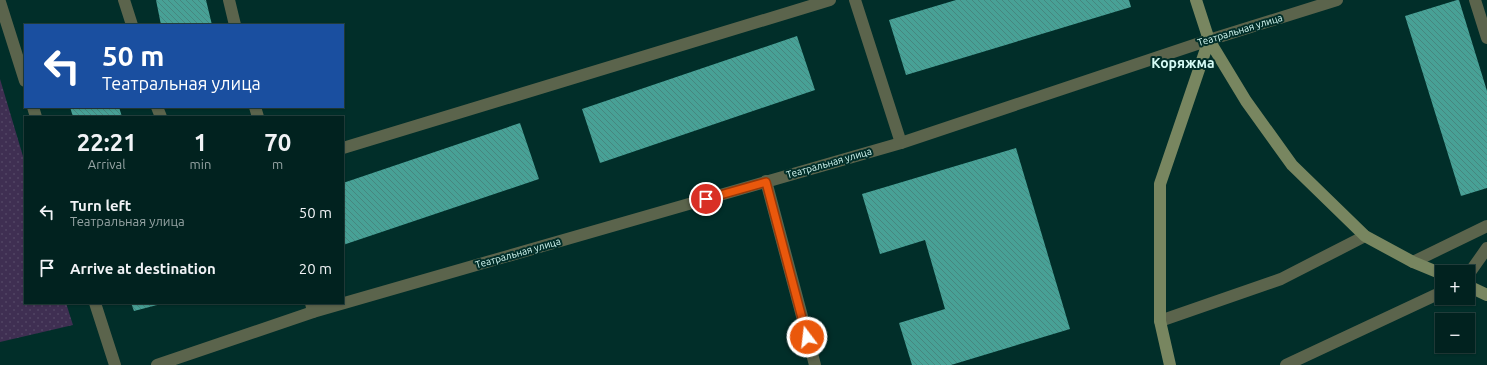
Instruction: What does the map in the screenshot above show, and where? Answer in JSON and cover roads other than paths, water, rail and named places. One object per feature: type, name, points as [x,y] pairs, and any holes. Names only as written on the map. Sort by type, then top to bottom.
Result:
[{"type":"street","points":[[124,0],[132,24]]},
{"type":"street","points":[[229,0],[235,24]]},
{"type":"street","points":[[344,148],[830,0]]},
{"type":"street","points":[[855,0],[900,143]]},
{"type":"street","points":[[1196,0],[1209,40],[1246,101],[1292,165],[1365,236],[1413,262],[1435,271]]},
{"type":"street","name":"Театральная улица","points":[[344,298],[766,182],[900,143],[1209,40],[1337,0]]},
{"type":"street","points":[[1475,0],[1487,38]]},
{"type":"street","points":[[0,2],[24,78]]},
{"type":"street","points":[[1170,365],[1160,321],[1160,184],[1209,40]]},
{"type":"street","points":[[766,182],[815,365]]},
{"type":"street","points":[[1413,262],[1487,226]]},
{"type":"street","points":[[1160,321],[1281,280],[1365,236]]},
{"type":"street","points":[[1475,265],[1487,248]]},
{"type":"street","points":[[1475,289],[1487,295]]},
{"type":"street","points":[[1286,365],[1435,295]]},
{"type":"street","points":[[96,304],[115,365]]},
{"type":"street","name":"Театральная улица","points":[[157,365],[323,304]]},
{"type":"district","name":"Коряжма","points":[[1183,63]]}]
